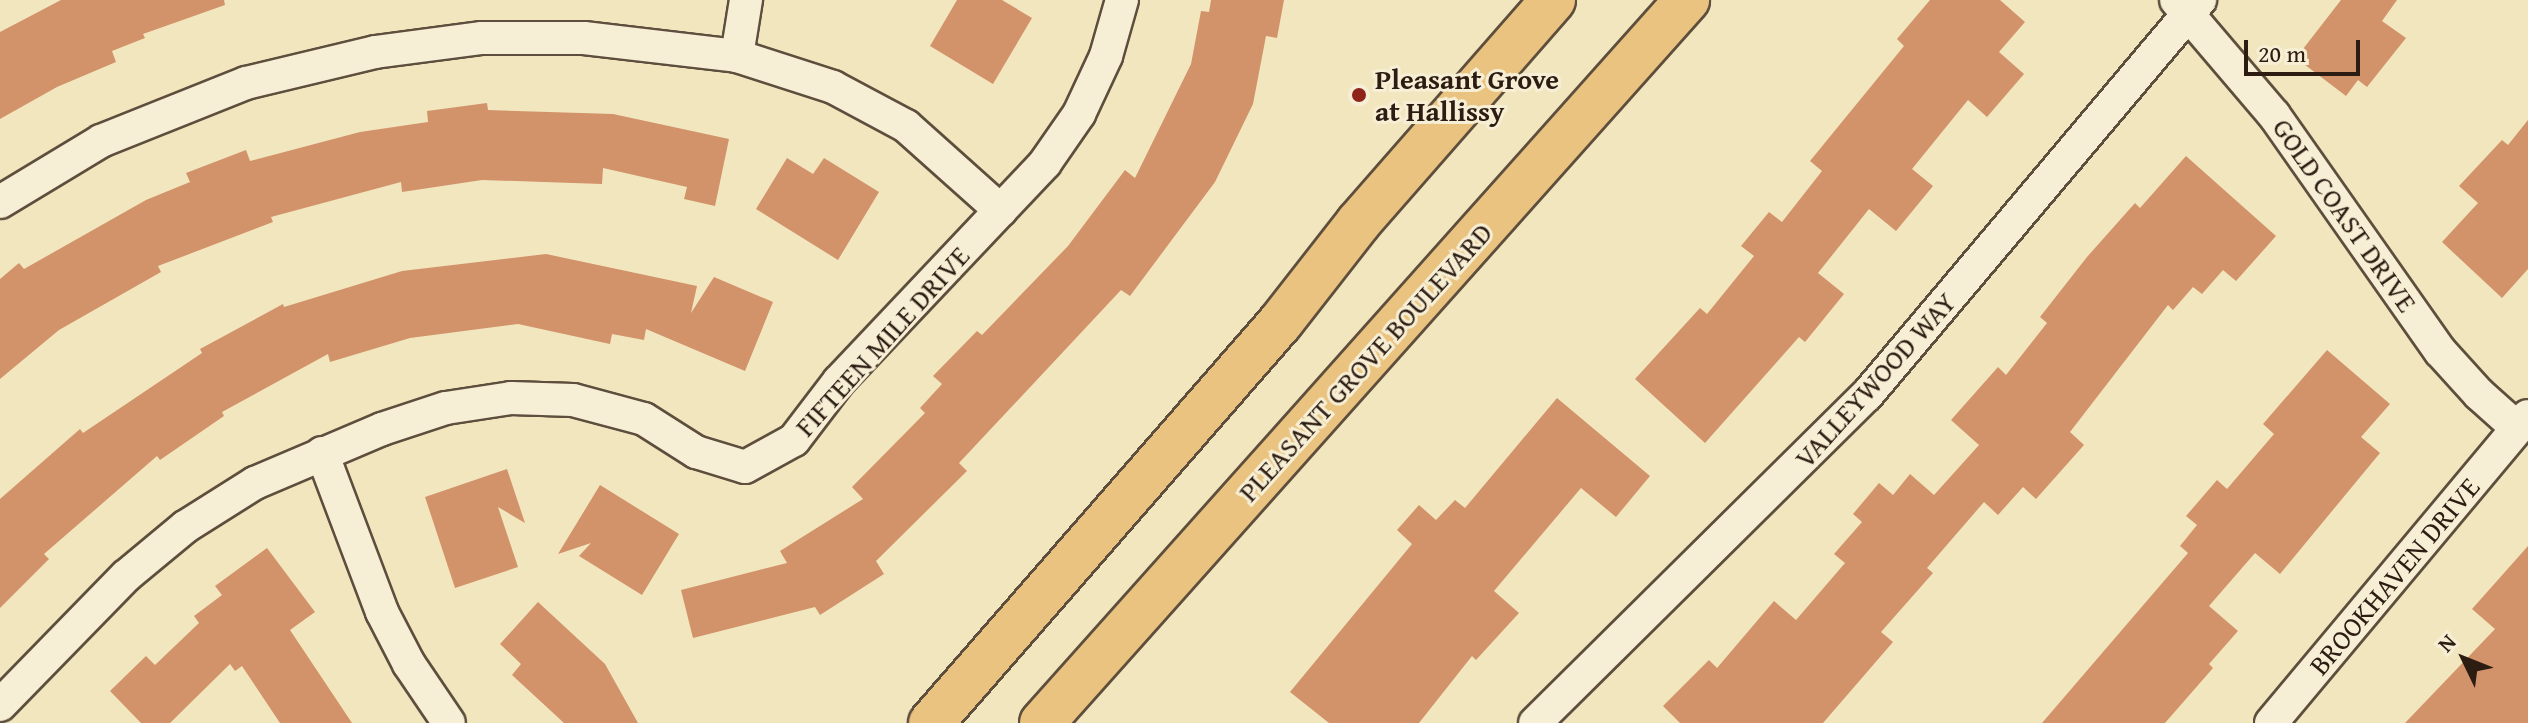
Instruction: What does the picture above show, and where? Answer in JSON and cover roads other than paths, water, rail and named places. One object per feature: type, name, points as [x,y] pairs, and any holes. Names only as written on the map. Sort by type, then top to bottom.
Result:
[{"type":"main road","points":[[931,723],[1280,323],[1358,223],[1553,0]]},
{"type":"main road","name":"PLEASANT GROVE BOULEVARD","points":[[1042,723],[1349,376],[1500,215],[1687,0]]},
{"type":"street","points":[[737,56],[746,0]]},
{"type":"street","name":"FIFTEEN MILE DRIVE","points":[[0,705],[126,576],[185,527],[255,483],[322,453],[446,408],[526,398],[573,400],[644,419],[696,452],[745,467],[794,440],[839,381],[1045,163],[1079,114],[1106,56],[1122,0]]},
{"type":"street","name":"GOLD COAST DRIVE","points":[[2188,4],[2274,115],[2440,351],[2479,394],[2523,422]]},
{"type":"street","name":"VALLEYWOOD WAY","points":[[1535,723],[1867,395],[2188,4]]},
{"type":"street","points":[[0,202],[101,141],[246,83],[375,52],[482,38],[570,38],[737,56],[833,87],[868,104],[938,152],[1001,211]]},
{"type":"street","name":"BROOKHAVEN DRIVE","points":[[2271,723],[2523,422]]},
{"type":"street","points":[[322,453],[382,612],[409,664],[449,723]]},
{"type":"place","name":"Pleasant Grove at Hallissy","points":[[1359,95]]}]
